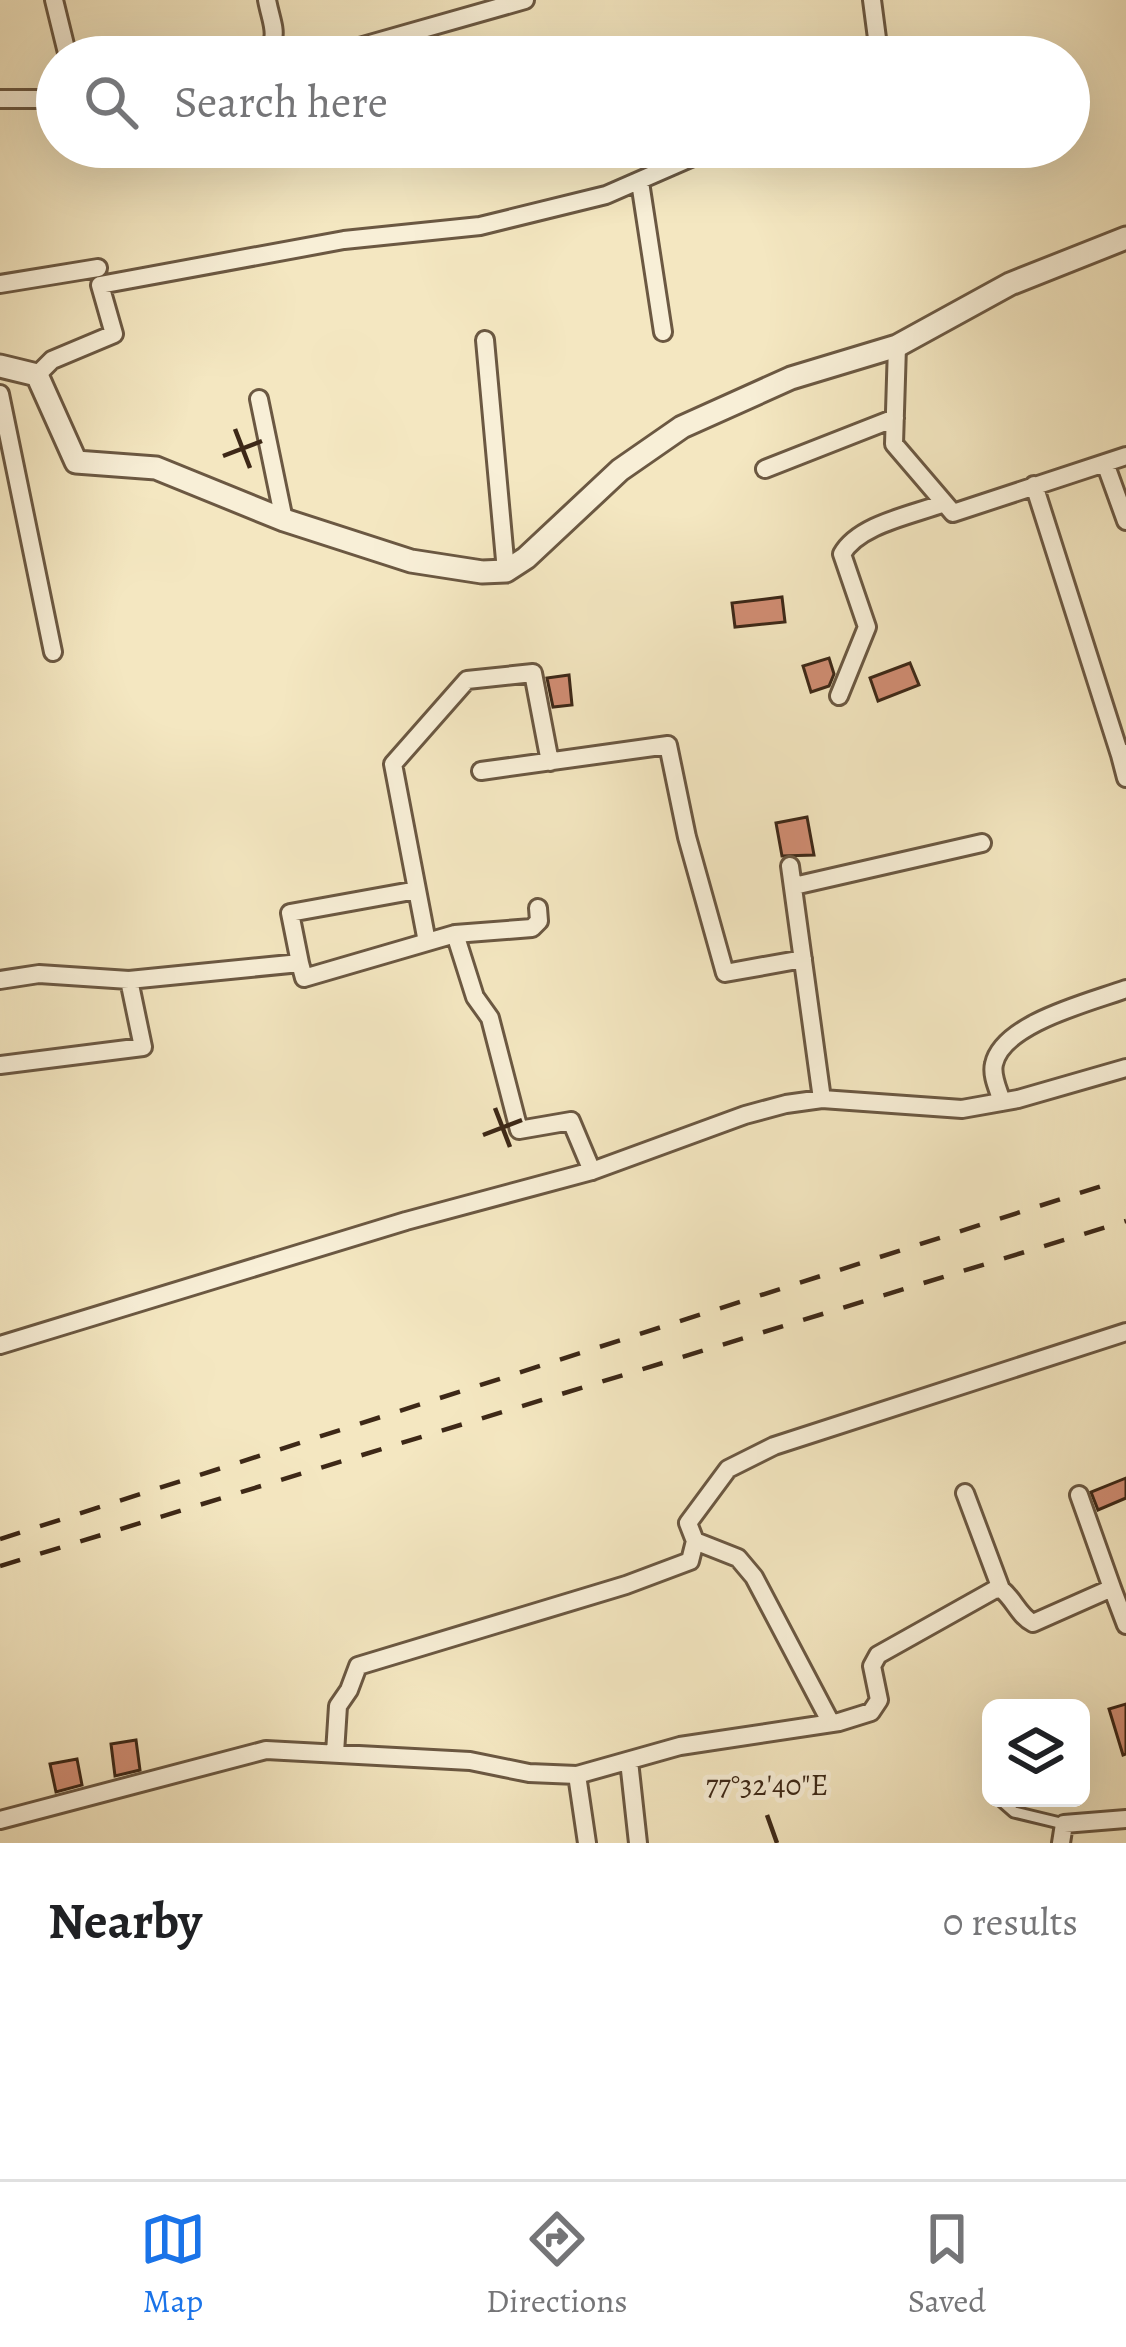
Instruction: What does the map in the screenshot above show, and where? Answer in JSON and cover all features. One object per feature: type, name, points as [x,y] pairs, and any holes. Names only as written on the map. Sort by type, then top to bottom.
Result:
[{"type":"street","points":[[54,0],[63,36]]},
{"type":"street","points":[[268,0],[274,36]]},
{"type":"street","points":[[398,36],[526,0]]},
{"type":"street","points":[[872,0],[877,36]]},
{"type":"street","points":[[0,99],[36,99]]},
{"type":"street","points":[[37,375],[52,360],[114,334],[100,285],[344,240],[480,226],[606,195],[670,168]]},
{"type":"street","points":[[640,182],[664,332]]},
{"type":"street","points":[[37,375],[76,462],[156,468],[284,520],[411,561],[506,571],[620,470],[682,427],[791,378],[897,346],[1010,284],[1126,238]]},
{"type":"street","points":[[0,284],[98,268]]},
{"type":"street","points":[[485,340],[506,571]]},
{"type":"street","points":[[897,346],[894,444],[953,513],[1126,456]]},
{"type":"street","points":[[0,366],[37,375]]},
{"type":"street","points":[[0,394],[53,652]]},
{"type":"street","points":[[259,400],[284,520]]},
{"type":"street","points":[[765,469],[895,418]]},
{"type":"street","points":[[1105,463],[1126,521]]},
{"type":"street","points":[[1034,485],[1123,754],[1126,778]]},
{"type":"street","points":[[839,696],[867,627],[842,554],[862,534],[944,503]]},
{"type":"street","points":[[427,942],[393,764],[467,680],[533,673],[550,762]]},
{"type":"street","points":[[482,772],[668,745],[687,837],[725,973],[803,959]]},
{"type":"street","points":[[794,886],[982,843]]},
{"type":"street","points":[[790,866],[822,1099]]},
{"type":"street","points":[[417,890],[290,914],[304,978],[455,934],[532,928],[538,926],[538,908]]},
{"type":"street","points":[[455,934],[475,997],[490,1018],[519,1130],[571,1121],[592,1171]]},
{"type":"street","points":[[0,980],[39,974],[129,980],[300,963]]},
{"type":"street","points":[[0,1065],[143,1047],[129,980]]},
{"type":"street","points":[[1002,1102],[994,1075],[1001,1049],[1043,1018],[1126,989]]},
{"type":"street","points":[[0,1345],[406,1221],[592,1171],[745,1115],[822,1099],[962,1109],[1126,1068]]},
{"type":"street","points":[[335,1753],[338,1706],[358,1666],[690,1562],[695,1541],[688,1522],[728,1468],[774,1446],[1126,1332]]},
{"type":"street","points":[[965,1493],[1001,1589],[1025,1619],[1033,1623],[1112,1588]]},
{"type":"street","points":[[1079,1495],[1126,1625]]},
{"type":"street","points":[[695,1541],[738,1558],[754,1577],[831,1723]]},
{"type":"street","points":[[0,1820],[266,1750],[470,1761],[530,1773],[577,1775],[680,1746],[831,1723],[871,1712],[879,1700],[872,1666],[890,1646],[1001,1589]]},
{"type":"street","points":[[629,1761],[638,1843]]},
{"type":"street","points":[[577,1775],[587,1843]]},
{"type":"street","points":[[1061,1843],[1064,1824],[1126,1819]]},
{"type":"lane","points":[[1008,1807],[1064,1824]]},
{"type":"building","points":[[782,597],[785,622],[735,627],[732,603]]},
{"type":"building","points":[[829,658],[834,674],[829,686],[811,692],[803,666]]},
{"type":"building","points":[[910,663],[919,685],[878,701],[870,678]]},
{"type":"building","points":[[569,675],[572,705],[553,707],[547,678]]},
{"type":"building","points":[[807,817],[814,855],[782,856],[776,823]]},
{"type":"building","points":[[1126,1478],[1126,1498],[1098,1510],[1091,1492]]},
{"type":"building","points":[[1126,1704],[1126,1754],[1123,1755],[1109,1709]]},
{"type":"building","points":[[136,1740],[140,1770],[115,1776],[111,1744]]},
{"type":"building","points":[[77,1759],[82,1785],[56,1792],[50,1764]]},
{"type":"railway","points":[[0,1539],[1114,1182]]},
{"type":"railway","points":[[0,1566],[1126,1221]]}]
